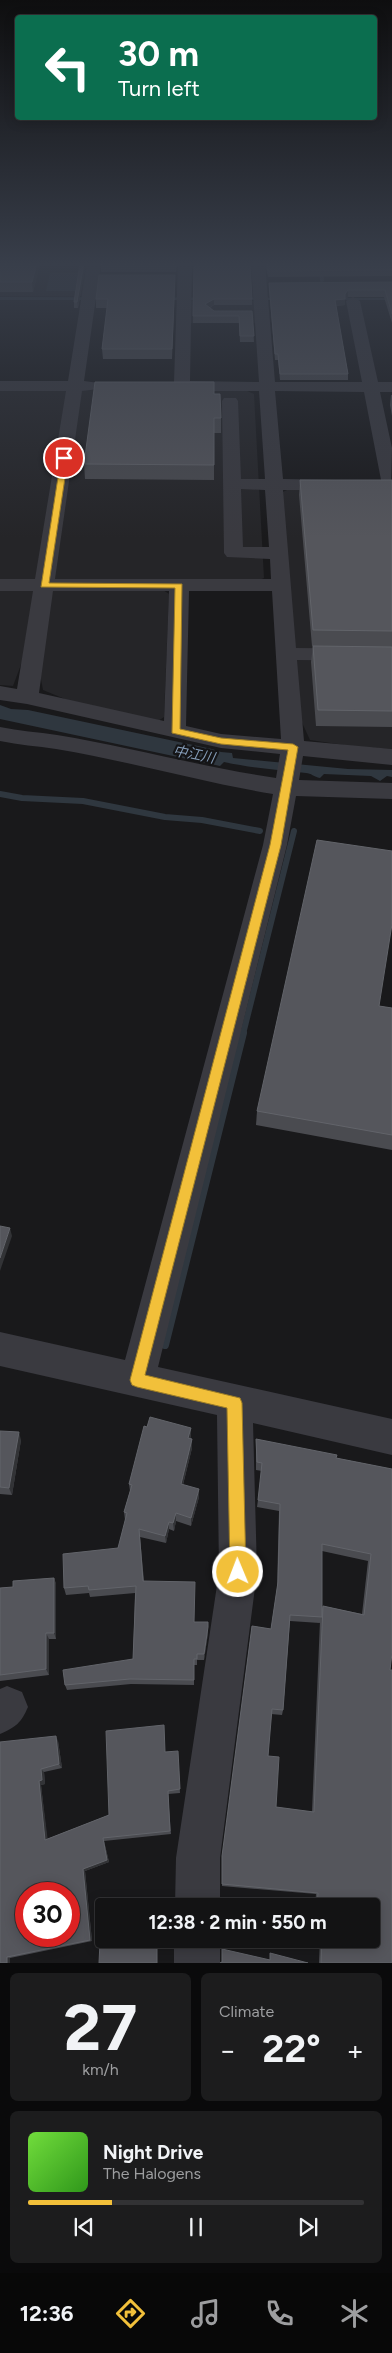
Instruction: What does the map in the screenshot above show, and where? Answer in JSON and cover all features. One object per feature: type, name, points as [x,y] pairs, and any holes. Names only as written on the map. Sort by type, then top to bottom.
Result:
[{"type":"street","points":[[27,698],[80,355]]},
{"type":"street","points":[[182,386],[183,355]]},
{"type":"street","points":[[137,1380],[275,845],[293,748],[264,355]]},
{"type":"street","points":[[364,355],[391,485],[371,485]]},
{"type":"street","points":[[0,386],[113,386]]},
{"type":"street","points":[[156,386],[392,387]]},
{"type":"street","points":[[230,401],[234,553],[279,553]]},
{"type":"street","points":[[232,484],[352,485]]},
{"type":"street","points":[[0,585],[281,585]]},
{"type":"street","points":[[175,731],[179,585]]},
{"type":"street","points":[[287,654],[392,654]]},
{"type":"street","points":[[0,693],[221,741],[392,757]]},
{"type":"street","points":[[0,734],[56,742],[224,778],[286,785],[392,791]]},
{"type":"street","points":[[0,1349],[392,1437]]},
{"type":"street","points":[[198,1898],[198,1858],[238,1572],[235,1403]]},
{"type":"street","points":[[197,1963],[198,1948]]},
{"type":"shaded area","points":[[63,389],[67,391],[22,662],[13,686],[0,685],[0,390]]},
{"type":"shaded area","points":[[79,391],[247,391],[254,394],[264,578],[255,582],[57,581],[50,577]]},
{"type":"shaded area","points":[[287,490],[392,490],[392,749],[310,740],[299,716],[281,493]]},
{"type":"shaded area","points":[[53,590],[163,590],[169,594],[164,717],[158,721],[77,704],[43,690],[37,658]]},
{"type":"water","name":"中江川","points":[[0,705],[11,709],[28,710],[232,753],[233,758],[348,769],[392,770],[392,777],[387,776],[380,781],[371,776],[324,774],[320,778],[308,773],[224,762],[220,766],[0,719]]},
{"type":"building","points":[[278,355],[345,355],[348,374],[280,374]]},
{"type":"building","points":[[95,382],[214,382],[214,394],[220,394],[221,418],[214,418],[214,465],[84,464]]},
{"type":"building","points":[[300,480],[392,480],[392,631],[313,630]]},
{"type":"building","points":[[313,646],[392,647],[392,711],[318,710]]},
{"type":"building","points":[[317,840],[392,851],[392,924],[379,1006],[392,1008],[392,1135],[257,1111]]},
{"type":"building","points":[[0,1226],[10,1228],[0,1258]]},
{"type":"building","points":[[150,1417],[191,1428],[188,1438],[192,1439],[181,1484],[199,1489],[191,1518],[176,1513],[173,1523],[169,1522],[165,1536],[139,1529],[143,1581],[195,1582],[194,1622],[208,1622],[204,1654],[197,1654],[197,1659],[194,1659],[194,1680],[130,1679],[65,1685],[63,1670],[133,1659],[136,1586],[89,1590],[88,1586],[64,1588],[63,1554],[118,1548],[127,1513],[124,1512],[132,1485],[129,1484],[144,1426],[147,1427]]},
{"type":"building","points":[[0,1431],[19,1432],[9,1488],[0,1487]]},
{"type":"building","points":[[256,1439],[337,1455],[336,1458],[392,1469],[392,1653],[390,1670],[392,1670],[392,1963],[321,1963],[322,1948],[380,1948],[380,1898],[318,1898],[318,1893],[222,1884],[222,1856],[252,1626],[271,1629],[278,1582],[280,1504],[258,1500],[262,1463],[257,1462]],"holes":[[[322,1544],[371,1554],[364,1615],[323,1606],[314,1812],[276,1807],[279,1757],[268,1756],[272,1709],[283,1710],[290,1615],[322,1617]]]},
{"type":"building","points":[[54,1578],[54,1633],[46,1633],[46,1669],[0,1675],[0,1588],[13,1587],[13,1581]]},
{"type":"building","points":[[164,1725],[165,1752],[178,1751],[180,1789],[168,1791],[170,1831],[103,1838],[107,1860],[83,1869],[90,1940],[80,1942],[80,1882],[15,1882],[15,1947],[56,1947],[7,1957],[7,1963],[0,1963],[0,1742],[56,1736],[59,1764],[41,1769],[42,1780],[39,1781],[45,1840],[109,1815],[106,1731]]},
{"type":"building","points":[[100,1948],[157,1948],[157,1963],[99,1963]]},
{"type":"building","points":[[222,1949],[270,1960],[270,1953],[308,1963],[220,1963],[222,1962]]},
{"type":"waterway","points":[[0,794],[22,798],[83,801],[165,817],[202,820],[260,831]]},
{"type":"waterway","points":[[243,1034],[294,831]]},
{"type":"waterway","points":[[165,1345],[243,1033]]},
{"type":"route","points":[[64,458],[44,585],[179,585],[175,731],[221,741],[293,747],[275,845],[137,1380],[235,1403],[238,1572]]}]
